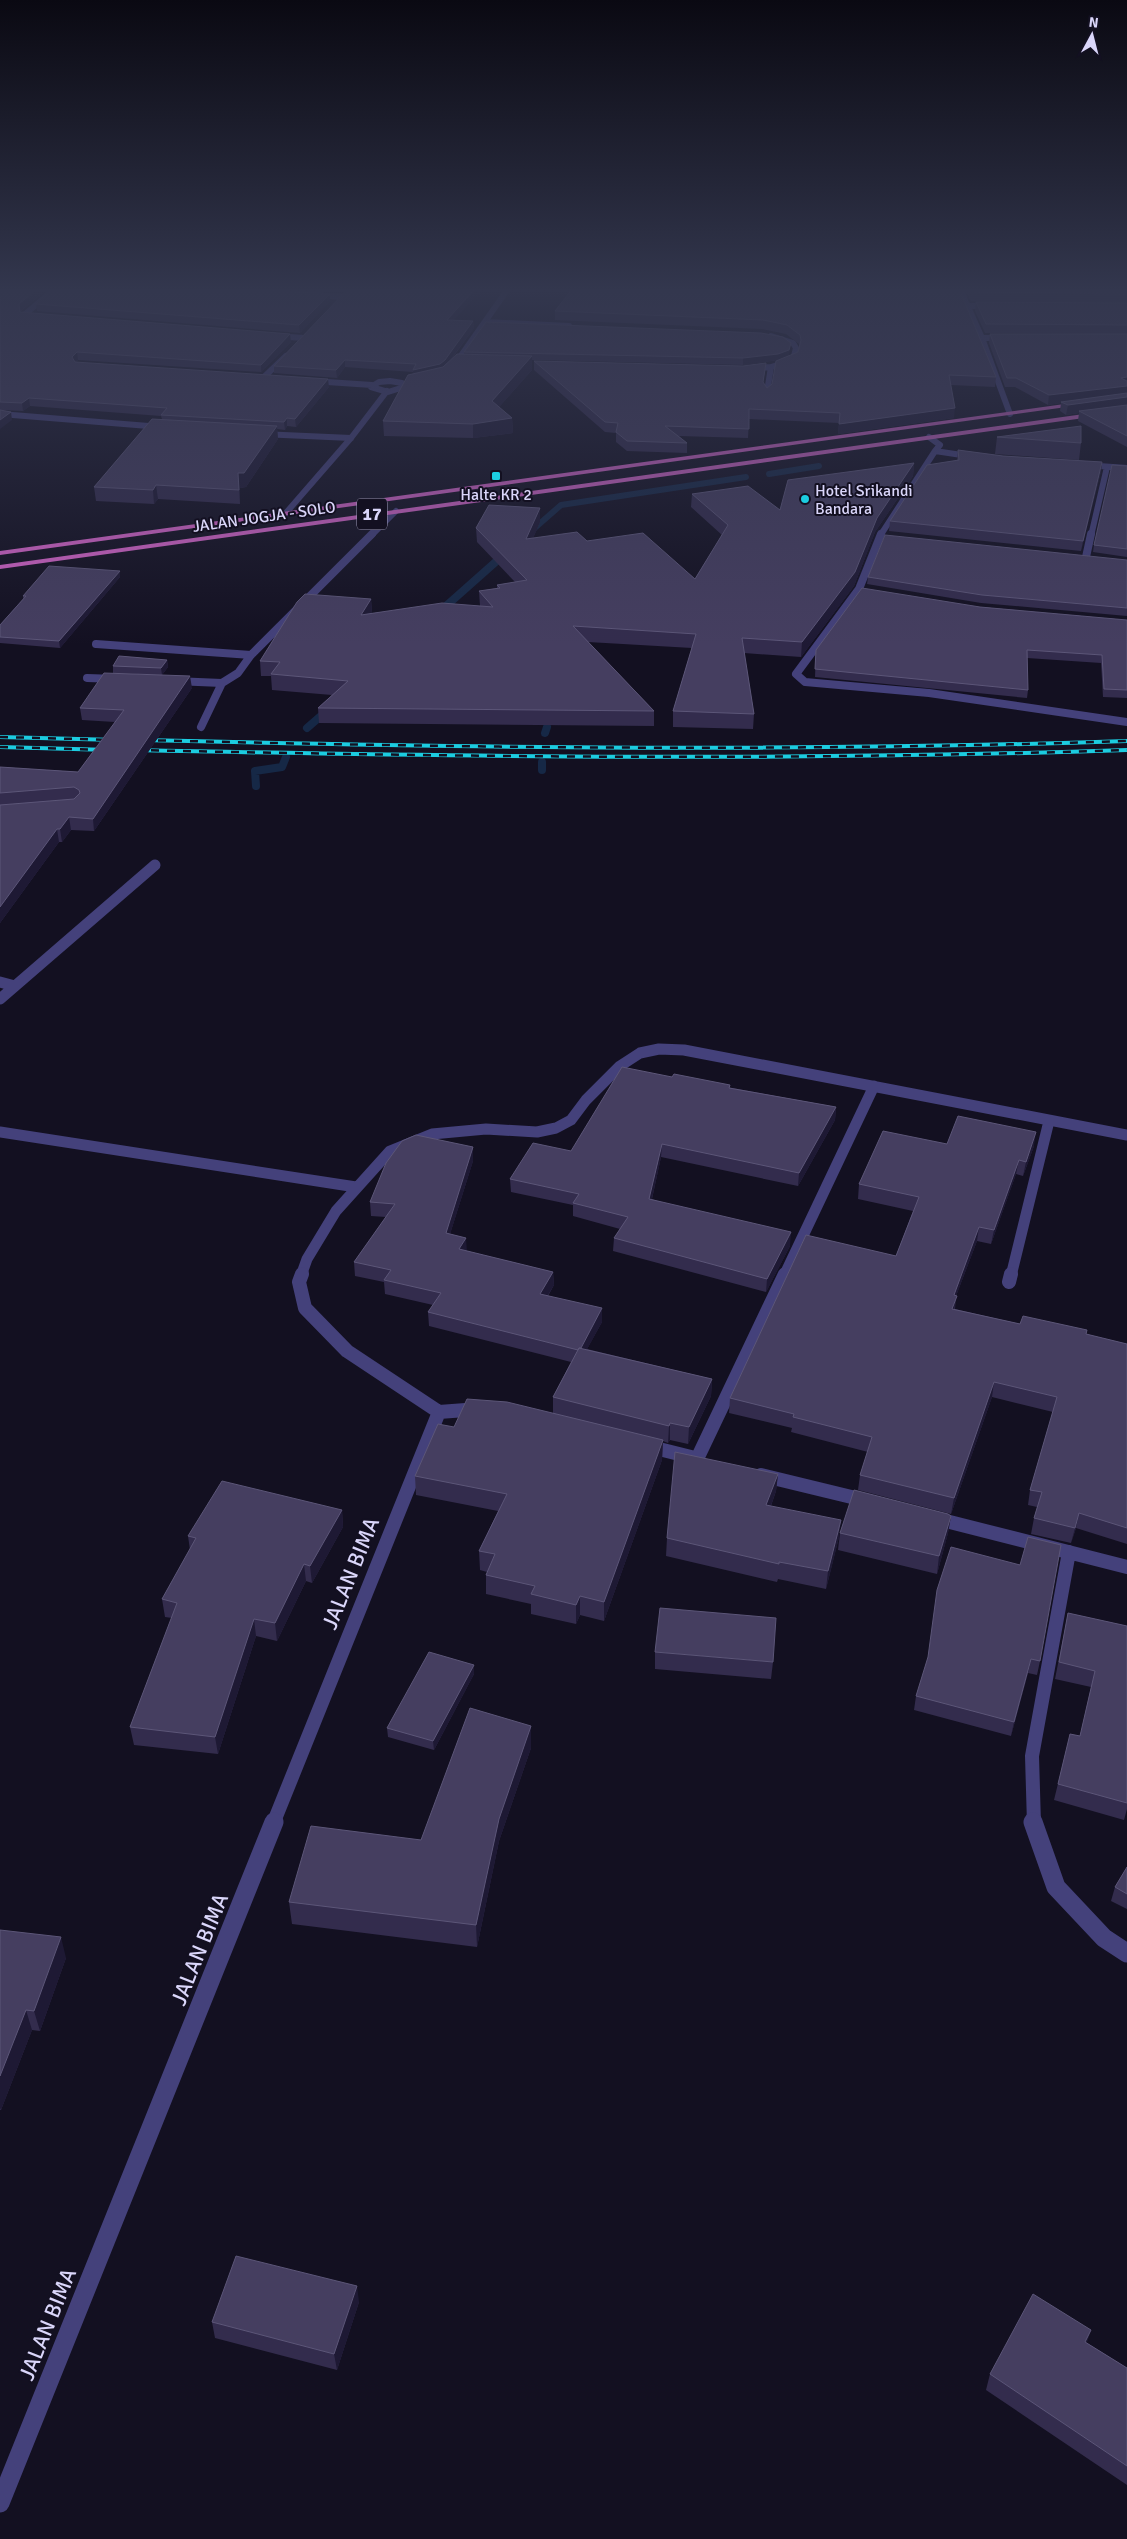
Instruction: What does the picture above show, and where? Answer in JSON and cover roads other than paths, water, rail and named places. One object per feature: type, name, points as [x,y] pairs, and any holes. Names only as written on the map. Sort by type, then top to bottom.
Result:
[{"type":"highway","name":"JALAN JOGJA - SOLO","points":[[0,553],[1056,407]]},
{"type":"highway","name":"JALAN JOGJA - SOLO","points":[[0,566],[1127,410]]},
{"type":"highway","points":[[730,453],[744,463]]},
{"type":"street","points":[[285,514],[351,438],[374,407]]},
{"type":"street","points":[[1008,407],[1010,414]]},
{"type":"street","points":[[0,414],[167,428]]},
{"type":"street","points":[[254,433],[351,438]]},
{"type":"street","points":[[929,437],[940,445],[880,536],[859,589],[796,674],[798,678],[805,682],[929,692],[1110,721],[1127,722]]},
{"type":"street","points":[[935,451],[986,458]]},
{"type":"street","points":[[1079,465],[1127,468]]},
{"type":"street","points":[[1076,556],[1090,557],[1107,467]]},
{"type":"street","points":[[201,727],[222,683],[238,672],[251,655],[396,511]]},
{"type":"street","points":[[880,536],[890,537]]},
{"type":"street","points":[[859,589],[868,591]]},
{"type":"street","points":[[96,644],[251,655]]},
{"type":"street","points":[[87,678],[126,680]]},
{"type":"street","points":[[164,681],[222,683]]},
{"type":"street","points":[[0,999],[155,865]]},
{"type":"street","points":[[0,982],[15,986]]},
{"type":"street","points":[[491,1410],[473,1409],[439,1412],[347,1351],[304,1308],[299,1282],[307,1259],[336,1211],[390,1151],[432,1134],[486,1129],[537,1132],[556,1128],[571,1120],[586,1100],[620,1066],[640,1053],[659,1048],[684,1050],[1127,1135]]},
{"type":"street","points":[[631,1442],[702,1460],[874,1086]]},
{"type":"street","points":[[1009,1282],[1049,1121]]},
{"type":"street","points":[[0,1132],[356,1187]]},
{"type":"street","name":"JALAN BIMA","points":[[0,2503],[439,1412]]},
{"type":"street","points":[[745,1471],[880,1504]]},
{"type":"street","points":[[918,1514],[1127,1567]]},
{"type":"street","points":[[1069,1552],[1032,1756],[1033,1821],[1056,1887],[1104,1938],[1127,1953]]},
{"type":"waterway","points":[[769,474],[819,466]]},
{"type":"waterway","points":[[529,533],[561,505],[746,477]]},
{"type":"waterway","points":[[437,614],[508,551]]},
{"type":"waterway","points":[[307,728],[330,708]]},
{"type":"waterway","points":[[545,733],[547,727]]},
{"type":"waterway","points":[[256,786],[255,771],[282,767],[286,757]]},
{"type":"waterway","points":[[542,762],[542,770]]},
{"type":"railway","points":[[0,737],[117,740]]},
{"type":"railway","points":[[142,740],[634,748],[881,747],[1127,741]]},
{"type":"railway","points":[[0,747],[110,750]]},
{"type":"railway","points":[[135,750],[631,757],[879,756],[1127,750]]},
{"type":"place","name":"Halte KR 2","points":[[496,476]]},
{"type":"place","name":"Hotel Srikandi Bandara","points":[[805,499]]}]
